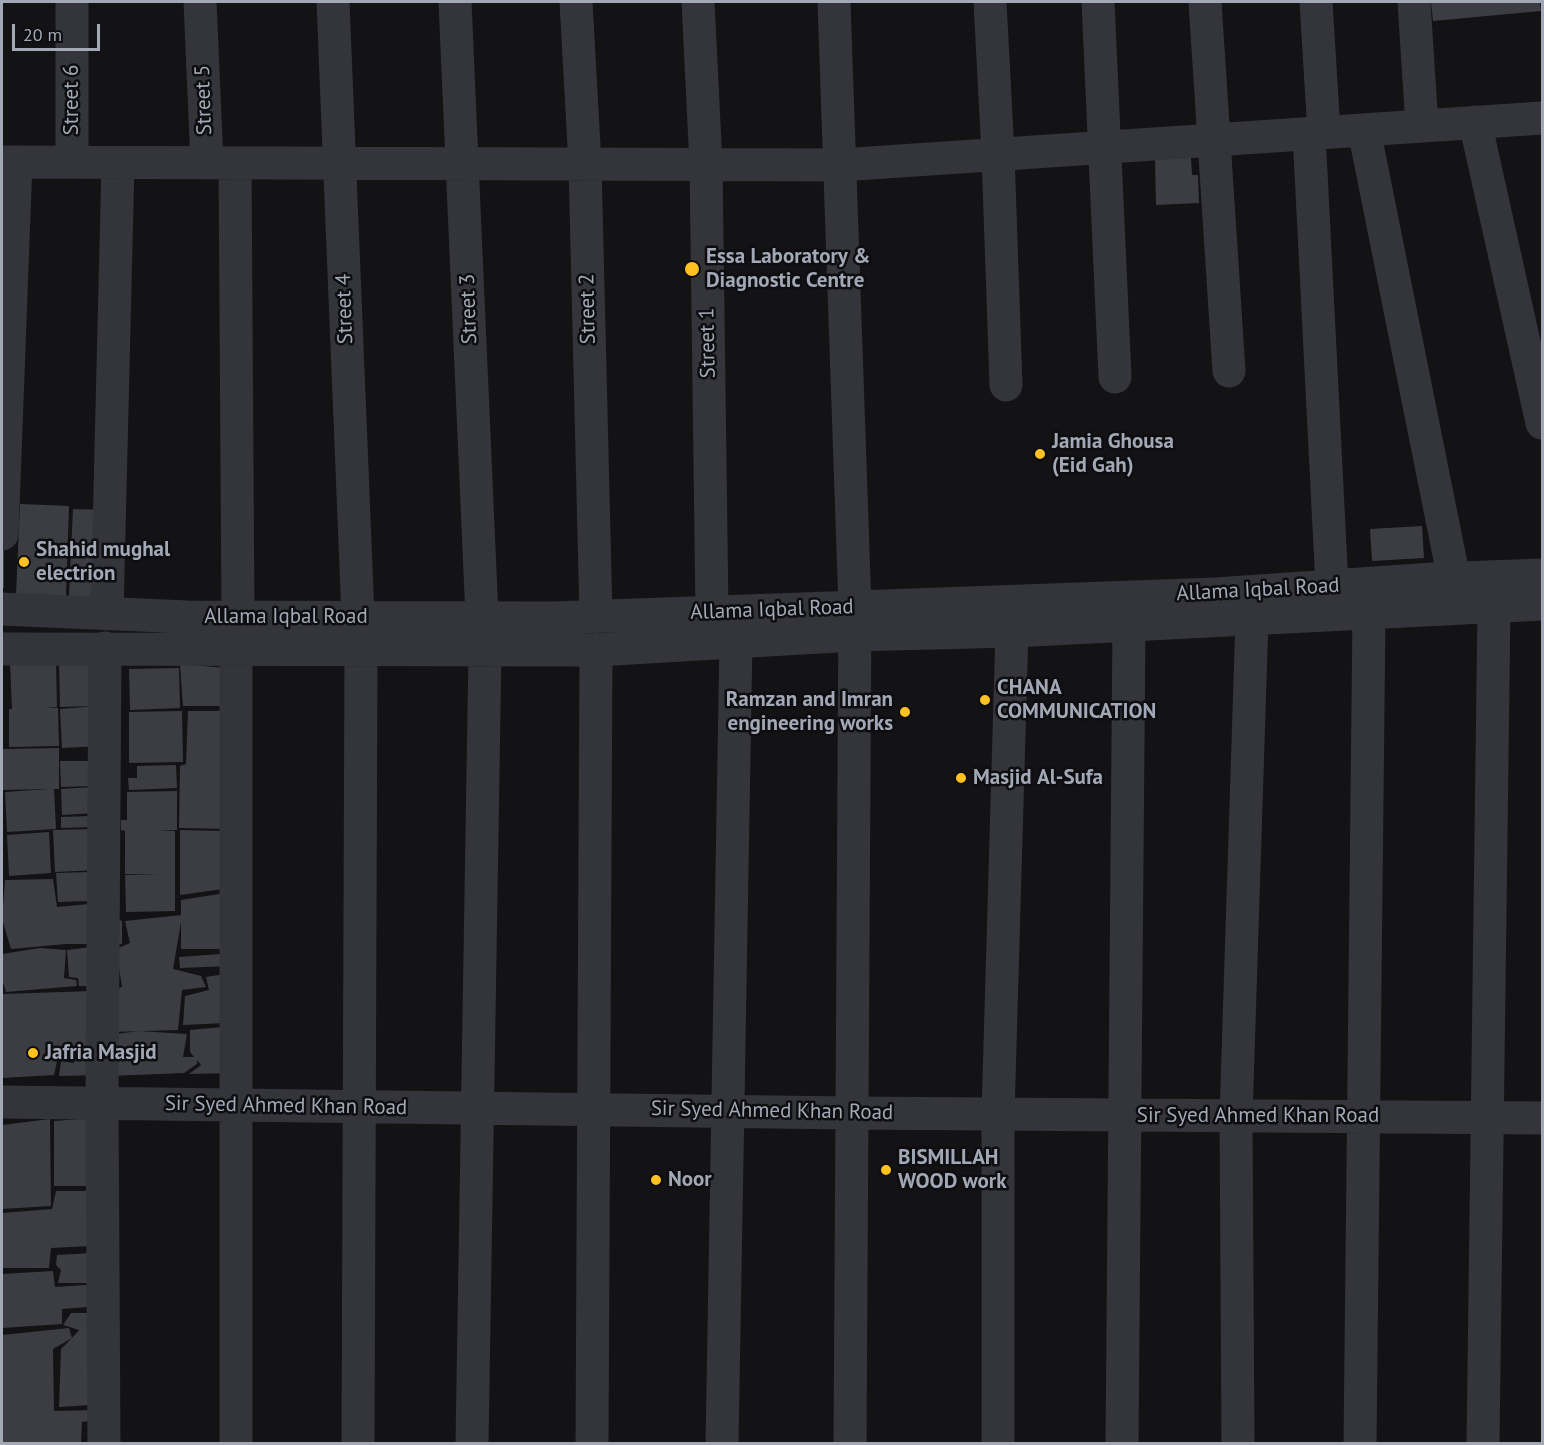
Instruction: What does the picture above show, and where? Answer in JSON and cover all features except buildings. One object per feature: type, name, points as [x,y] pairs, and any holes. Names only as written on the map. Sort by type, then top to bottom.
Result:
[{"type":"street","name":"Street 6","points":[[72,2],[72,162]]},
{"type":"street","name":"Street 5","points":[[200,2],[221,163],[238,616]]},
{"type":"street","name":"Street 4","points":[[333,2],[358,616]]},
{"type":"street","name":"Street 3","points":[[454,2],[482,617]]},
{"type":"street","name":"Street 2","points":[[576,2],[585,164],[596,617]]},
{"type":"street","name":"Street 1","points":[[698,2],[705,164],[712,612]]},
{"type":"street","points":[[834,2],[854,621],[850,1443]]},
{"type":"street","points":[[990,2],[1006,385]]},
{"type":"street","points":[[1098,2],[1115,376]]},
{"type":"street","points":[[1206,2],[1229,371]]},
{"type":"street","points":[[1316,2],[1316,133],[1332,586]]},
{"type":"street","points":[[1414,2],[1422,126]]},
{"type":"street","points":[[2,534],[9,162],[840,165],[1542,118]]},
{"type":"street","points":[[1475,122],[1542,423]]},
{"type":"street","points":[[1364,130],[1454,579]]},
{"type":"street","points":[[107,614],[117,162]]},
{"type":"street","name":"Allama Iqbal Road","points":[[2,649],[596,650],[736,641],[854,621],[1332,586],[1542,575]]},
{"type":"street","name":"Allama Iqbal Road","points":[[2,609],[187,617],[596,617],[712,612],[1012,631],[1542,604]]},
{"type":"street","points":[[1483,1443],[1494,606]]},
{"type":"street","points":[[1360,1443],[1369,613]]},
{"type":"street","points":[[1238,1443],[1236,1116],[1252,619]]},
{"type":"street","points":[[1122,1443],[1129,624]]},
{"type":"street","points":[[998,1443],[998,1114],[1012,631]]},
{"type":"street","points":[[722,1443],[736,641]]},
{"type":"street","points":[[104,1443],[102,1103],[105,648]]},
{"type":"street","points":[[236,650],[236,1443]]},
{"type":"street","points":[[358,1443],[361,1106],[360,650]]},
{"type":"street","points":[[472,1443],[485,650]]},
{"type":"street","points":[[592,1443],[596,650]]},
{"type":"street","name":"Sir Syed Ahmed Khan Road","points":[[2,1102],[851,1113],[1542,1118]]},
{"type":"place","name":"Essa Laboratory & Diagnostic Centre","points":[[692,269]]},
{"type":"place","name":"Jamia Ghousa (Eid Gah)","points":[[1040,454]]},
{"type":"place","name":"Shahid mughal electrion","points":[[24,562]]},
{"type":"place","name":"CHANA COMMUNICATION","points":[[985,700]]},
{"type":"place","name":"Ramzan and Imran engineering works","points":[[905,712]]},
{"type":"place","name":"Masjid Al-Sufa","points":[[961,778]]},
{"type":"place","name":"Jafria Masjid","points":[[33,1053]]},
{"type":"place","name":"BISMILLAH WOOD work","points":[[886,1170]]},
{"type":"place","name":"Noor","points":[[656,1180]]}]
